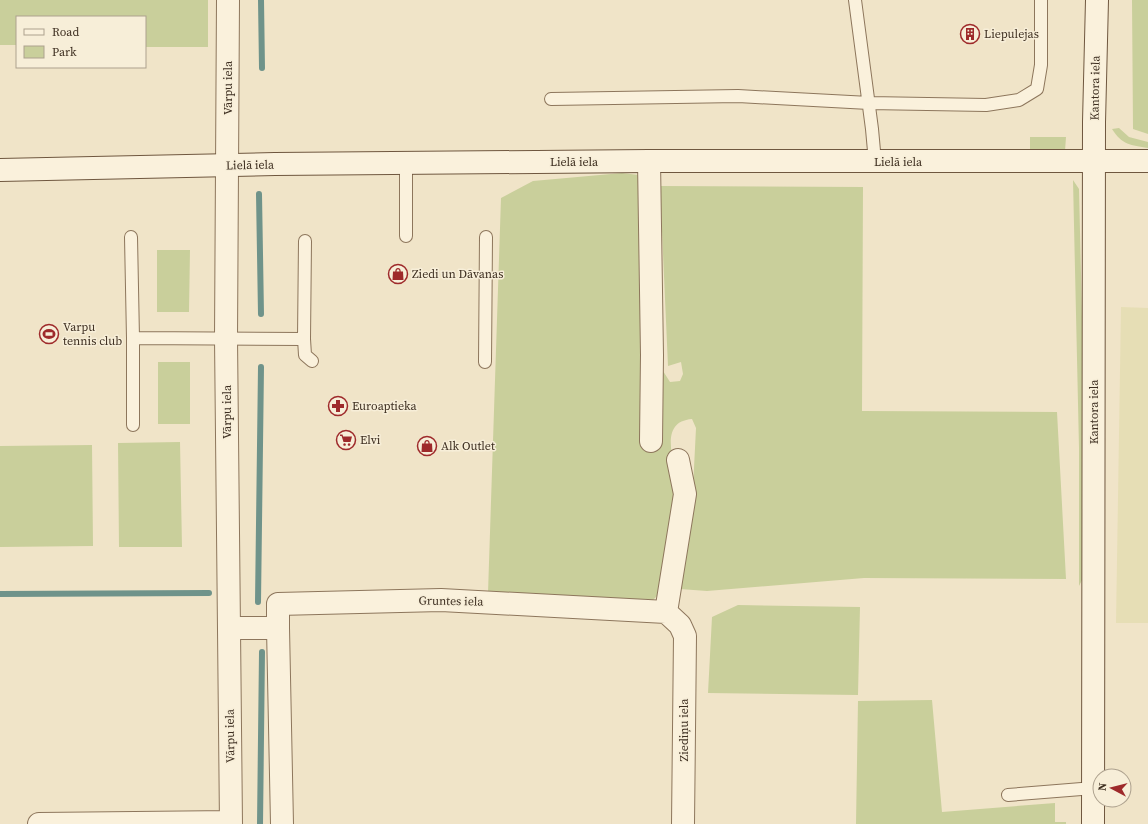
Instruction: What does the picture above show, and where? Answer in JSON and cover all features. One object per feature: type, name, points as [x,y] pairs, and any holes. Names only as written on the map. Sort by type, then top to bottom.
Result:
[{"type":"street","name":"Vārpu iela","points":[[228,0],[226,338],[231,823]]},
{"type":"street","name":"Kantora iela","points":[[1094,768],[1094,161],[1097,0]]},
{"type":"street","name":"Lielā iela","points":[[0,170],[228,165],[650,161],[1148,161]]},
{"type":"street","points":[[650,161],[652,355],[651,441]]},
{"type":"street","points":[[666,612],[684,494],[678,460]]},
{"type":"street","name":"Gruntes iela","points":[[278,628],[278,604],[441,600],[666,612]]},
{"type":"street","name":"Ziediņu iela","points":[[666,612],[680,625],[684,636],[683,824]]},
{"type":"street","points":[[229,628],[278,628],[282,824]]},
{"type":"street","name":"Kantora iela","points":[[1093,808],[1093,824]]},
{"type":"street","points":[[39,824],[231,823]]},
{"type":"lane","points":[[856,0],[875,162]]},
{"type":"lane","points":[[551,99],[738,96],[869,104],[986,104],[1020,100],[1037,89],[1041,65],[1041,0]]},
{"type":"lane","points":[[406,163],[406,236]]},
{"type":"lane","points":[[131,237],[133,425]]},
{"type":"lane","points":[[485,362],[486,237]]},
{"type":"lane","points":[[305,241],[304,339],[305,355],[312,361]]},
{"type":"lane","points":[[132,338],[304,339]]},
{"type":"lane","points":[[1008,795],[1092,788]]},
{"type":"shaded area","points":[[1121,307],[1148,308],[1148,623],[1116,623]]},
{"type":"green space","points":[[0,0],[208,0],[208,47],[146,47],[146,16],[16,16],[16,45],[0,45]]},
{"type":"green space","points":[[1132,0],[1148,0],[1148,134],[1133,129]]},
{"type":"green space","points":[[1119,128],[1129,137],[1148,142],[1148,148],[1132,145],[1123,141],[1112,129]]},
{"type":"green space","points":[[1030,137],[1066,137],[1065,151],[1038,153],[1030,150]]},
{"type":"green space","points":[[622,173],[639,175],[650,370],[663,371],[670,382],[680,381],[683,374],[681,362],[668,366],[660,186],[863,187],[862,411],[1057,412],[1066,579],[864,578],[707,591],[680,589],[692,508],[696,428],[692,419],[681,422],[674,428],[671,436],[676,488],[660,593],[652,601],[488,593],[501,198],[533,181]]},
{"type":"green space","points":[[1073,180],[1079,189],[1085,444],[1085,574],[1079,586],[1079,448]]},
{"type":"green space","points":[[157,250],[190,250],[189,312],[157,312]]},
{"type":"green space","points":[[158,362],[190,362],[190,424],[158,424]]},
{"type":"green space","points":[[180,442],[182,547],[119,547],[118,443]]},
{"type":"green space","points":[[92,445],[93,546],[0,547],[0,446]]},
{"type":"green space","points":[[738,605],[860,607],[858,695],[708,693],[712,617]]},
{"type":"green space","points":[[932,700],[942,812],[1055,803],[1055,822],[1066,822],[1066,824],[856,824],[858,701]]},
{"type":"waterway","points":[[261,0],[262,68]]},
{"type":"waterway","points":[[259,194],[261,314]]},
{"type":"waterway","points":[[258,602],[261,367]]},
{"type":"waterway","points":[[0,594],[209,593]]},
{"type":"waterway","points":[[260,824],[262,652]]},
{"type":"place","name":"Liepulejas","points":[[970,34]]},
{"type":"place","name":"Ziedi un Dāvanas","points":[[398,274]]},
{"type":"place","name":"Varpu tennis club","points":[[49,334]]},
{"type":"place","name":"Euroaptieka","points":[[338,406]]},
{"type":"place","name":"Elvi","points":[[346,440]]},
{"type":"place","name":"Alk Outlet","points":[[427,446]]}]
